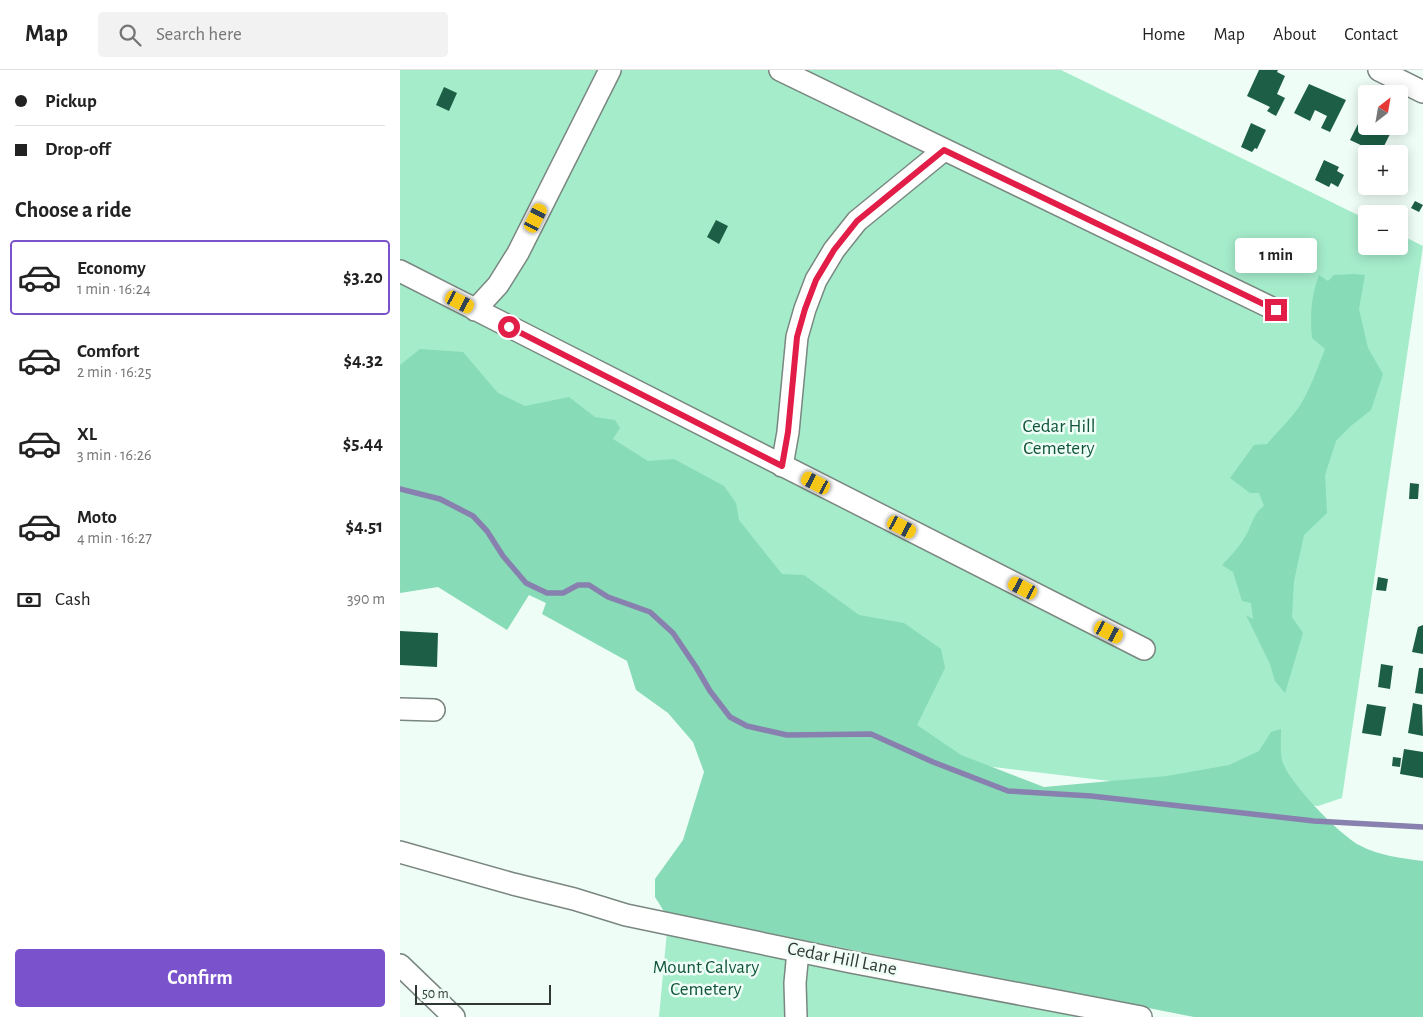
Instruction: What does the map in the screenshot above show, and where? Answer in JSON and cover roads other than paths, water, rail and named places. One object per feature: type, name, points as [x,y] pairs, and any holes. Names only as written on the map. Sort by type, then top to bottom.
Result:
[{"type":"street","points":[[475,310],[498,285],[518,253],[610,70]]},
{"type":"street","points":[[780,70],[1276,310]]},
{"type":"street","points":[[1378,70],[1422,88]]},
{"type":"street","points":[[782,466],[788,432],[797,337],[816,280],[834,250],[857,221],[944,150]]},
{"type":"street","points":[[400,272],[1144,650]]},
{"type":"street","points":[[400,709],[434,710]]},
{"type":"street","name":"Cedar Hill Lane","points":[[400,852],[626,915],[1085,1012],[1141,1017]]},
{"type":"street","points":[[796,1017],[794,983],[798,951]]},
{"type":"street","points":[[400,965],[454,1017]]},
{"type":"waterway","points":[[400,489],[440,499],[473,516],[487,531],[503,556],[526,583],[547,593],[563,593],[578,585],[589,585],[608,597],[650,612],[673,633],[710,691],[730,717],[747,726],[787,735],[871,734],[933,762],[1008,791],[1091,796],[1314,821],[1423,827]]},
{"type":"park label","name":"Cedar Hill Cemetery","points":[[1059,437]]},
{"type":"park label","name":"Mount Calvary Cemetery","points":[[706,978]]}]
